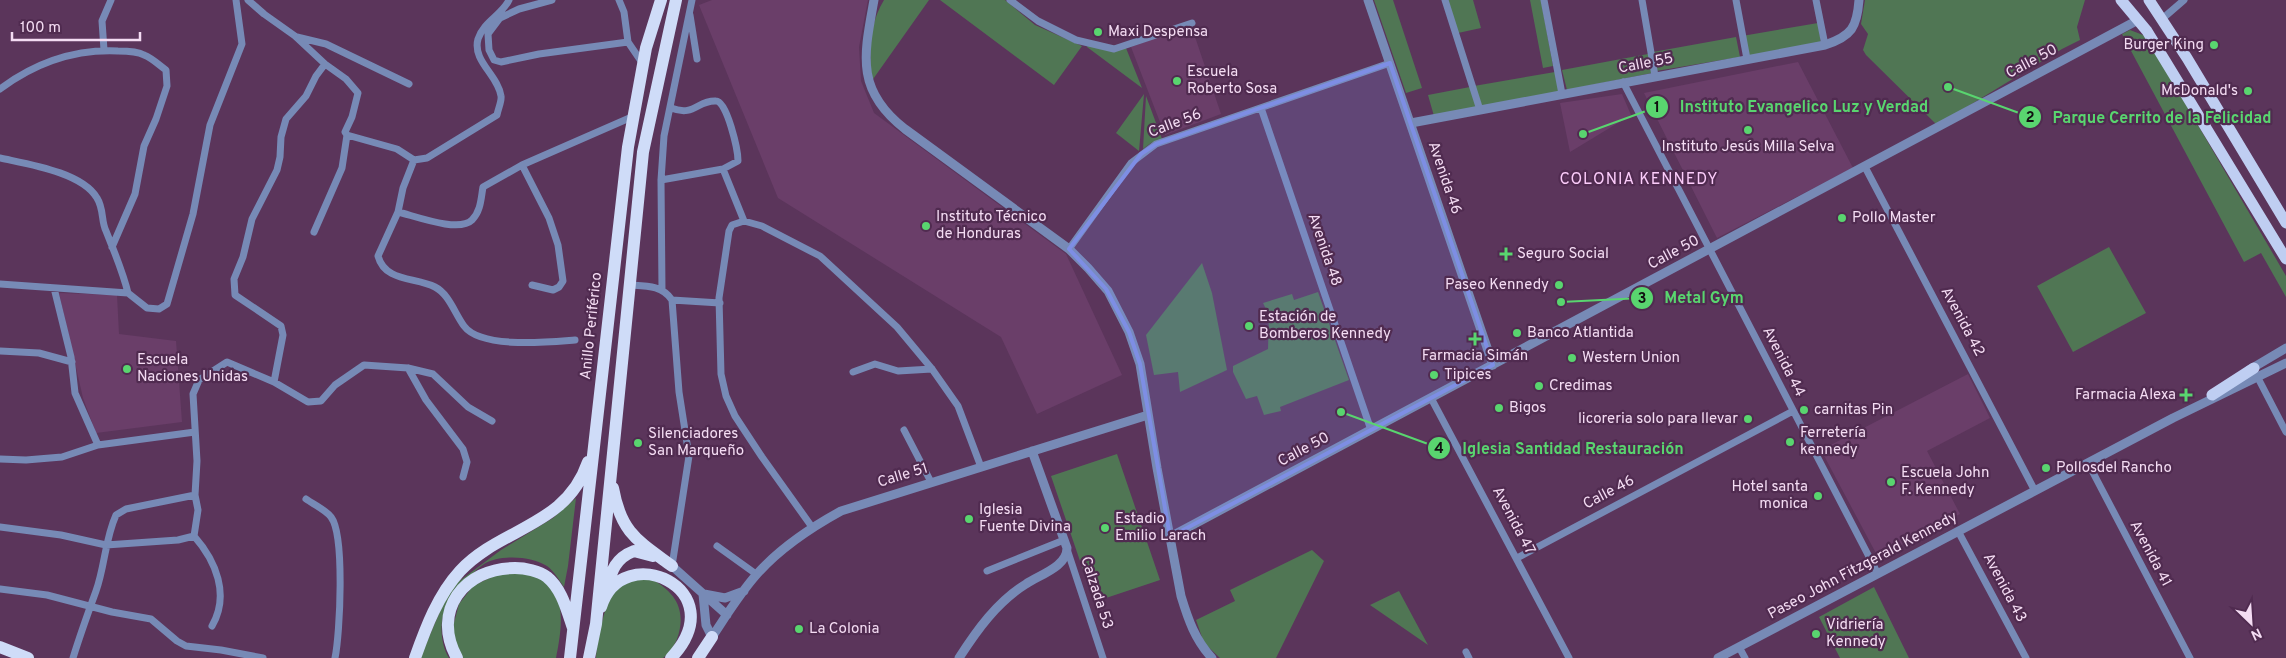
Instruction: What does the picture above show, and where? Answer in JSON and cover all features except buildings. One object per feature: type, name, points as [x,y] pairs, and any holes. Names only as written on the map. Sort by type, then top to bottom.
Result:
[{"type":"highway","name":"Anillo Periférico","points":[[570,658],[628,147],[643,64],[660,0]]},
{"type":"highway","points":[[590,658],[596,624],[642,152],[676,0]]},
{"type":"highway","points":[[415,658],[438,601],[461,570],[490,548],[562,504],[583,477],[595,441]]},
{"type":"highway","points":[[610,474],[616,505],[628,531],[672,566]]},
{"type":"highway","points":[[596,624],[614,565],[626,554],[634,551],[642,552],[672,566]]},
{"type":"highway","points":[[457,658],[449,639],[447,626],[452,605],[463,587],[473,579],[500,568],[525,568],[547,577],[559,592],[574,630]]},
{"type":"highway","points":[[604,596],[621,581],[640,574],[657,574],[673,583],[686,599],[691,622],[679,649],[671,658]]},
{"type":"highway","points":[[698,658],[712,636]]},
{"type":"highway","points":[[0,647],[28,658]]},
{"type":"main road","points":[[2149,0],[2286,223]]},
{"type":"main road","points":[[2122,1],[2148,31],[2286,259]]},
{"type":"main road","points":[[2209,398],[2256,373]]},
{"type":"street","points":[[104,50],[102,21],[111,0]]},
{"type":"street","points":[[0,158],[46,168],[81,183],[96,196],[102,208],[104,229],[128,292],[147,308],[159,309],[167,304],[193,214],[210,126],[242,44],[236,0]]},
{"type":"street","points":[[248,0],[295,36],[325,64],[346,80],[358,93],[352,117],[345,132],[347,136],[342,168],[314,232]]},
{"type":"street","points":[[347,136],[397,149],[414,160],[427,158],[497,114],[502,97],[494,76],[480,58],[476,49],[485,25],[509,0]]},
{"type":"street","points":[[552,0],[519,9],[500,18],[488,34],[489,50],[494,60],[501,62],[547,53],[628,42]]},
{"type":"street","points":[[619,0],[624,12],[628,42],[643,64]]},
{"type":"street","points":[[662,290],[660,180],[664,136],[692,0]]},
{"type":"street","points":[[874,0],[866,56],[870,86],[878,104],[890,118],[1069,248],[1106,289],[1119,311],[1140,364],[1170,537],[1186,615],[1200,645],[1212,658]]},
{"type":"street","points":[[1010,0],[1038,21],[1076,40],[1114,49],[1192,23]]},
{"type":"street","name":"Avenida 46","points":[[1368,0],[1493,365]]},
{"type":"street","points":[[1445,0],[1480,110]]},
{"type":"street","points":[[1544,0],[1562,94]]},
{"type":"street","points":[[1642,0],[1655,76]]},
{"type":"street","points":[[1736,0],[1747,59]]},
{"type":"street","points":[[1816,0],[1825,45]]},
{"type":"street","name":"Calle 55","points":[[1411,123],[1836,42],[1851,31],[1856,24],[1859,0]]},
{"type":"street","points":[[2162,19],[2184,0]]},
{"type":"street","points":[[689,10],[697,59]]},
{"type":"street","name":"Calle 50","points":[[1170,537],[2138,20]]},
{"type":"street","points":[[295,36],[326,44],[410,84]]},
{"type":"street","points":[[0,88],[29,71],[59,57],[96,50],[144,55],[166,70],[167,86],[144,146],[135,194],[112,247]]},
{"type":"street","points":[[663,63],[677,68]]},
{"type":"street","name":"Calle 56","points":[[1069,248],[1131,163],[1156,144],[1390,63]]},
{"type":"street","points":[[274,382],[282,330],[278,322],[235,295],[234,279],[243,257],[252,219],[277,170],[281,137],[286,120],[306,96],[316,76],[325,64]]},
{"type":"street","name":"Avenida 44","points":[[1623,82],[1878,574]]},
{"type":"street","points":[[660,180],[723,169],[738,161],[729,119],[722,103],[718,100],[713,101],[685,112],[671,108]]},
{"type":"street","name":"Avenida 48","points":[[1261,108],[1370,430]]},
{"type":"street","points":[[398,212],[460,226],[472,220],[480,208],[483,187],[522,164],[634,116]]},
{"type":"street","points":[[414,160],[403,188],[398,212],[378,256],[380,263],[392,274],[438,288],[445,294],[466,328],[480,338],[537,342],[574,340]]},
{"type":"street","points":[[522,164],[549,218],[558,245],[563,281],[559,287],[553,290],[532,285]]},
{"type":"street","name":"Avenida 42","points":[[1864,167],[2035,491]]},
{"type":"street","points":[[723,169],[744,221]]},
{"type":"street","points":[[812,527],[735,416],[726,396],[721,374],[720,303],[729,231],[732,225],[744,221],[762,226],[820,256],[897,327],[932,369],[958,406],[981,467]]},
{"type":"street","points":[[0,284],[128,292]]},
{"type":"street","points":[[629,285],[651,286],[666,291],[672,300],[679,392],[689,456],[672,566],[727,615]]},
{"type":"street","points":[[54,288],[72,362],[76,393],[98,445]]},
{"type":"street","points":[[672,300],[720,303]]},
{"type":"street","name":"Paseo John Fitzgerald Kennedy","points":[[1718,658],[2209,398],[2217,389],[2286,348]]},
{"type":"street","points":[[0,351],[39,353],[72,362]]},
{"type":"street","points":[[212,626],[220,606],[221,589],[218,574],[194,536],[198,510],[195,495],[193,394],[199,380],[227,362],[274,382],[308,402],[321,401],[335,385],[364,365],[408,368],[432,374],[468,407],[492,421]]},
{"type":"street","points":[[2286,363],[2256,373],[2286,432]]},
{"type":"street","points":[[853,372],[875,364],[898,371],[932,369]]},
{"type":"street","points":[[408,368],[426,400],[463,449],[467,462],[463,477]]},
{"type":"street","name":"Avenida 47","points":[[1431,398],[1569,658]]},
{"type":"street","name":"Calle 46","points":[[1517,558],[1793,411]]},
{"type":"street","name":"Calle 51","points":[[712,636],[756,574],[785,546],[812,527],[841,511],[1148,415]]},
{"type":"street","points":[[904,430],[931,482]]},
{"type":"street","points":[[0,459],[26,460],[62,457],[98,445],[195,432]]},
{"type":"street","name":"Calzada 53","points":[[1032,451],[1103,658]]},
{"type":"street","name":"Avenida 41","points":[[2088,463],[2190,658]]},
{"type":"street","points":[[73,658],[89,606],[96,590],[106,545],[114,520],[119,512],[195,495]]},
{"type":"street","points":[[306,499],[331,516],[340,554],[338,642],[335,658]]},
{"type":"street","points":[[0,526],[76,538],[106,545],[178,540],[194,536]]},
{"type":"street","name":"Avenida 43","points":[[1958,532],[2026,658]]},
{"type":"street","points":[[958,658],[996,608],[1023,586],[1061,563],[1067,555],[1065,544],[987,571]]},
{"type":"street","points":[[717,546],[756,574]]},
{"type":"street","points":[[0,589],[48,595],[112,612],[151,619],[177,642],[186,646],[222,650],[263,658]]},
{"type":"street","points":[[703,594],[725,598],[736,595],[746,589]]},
{"type":"street","points":[[703,594],[706,624],[712,636]]},
{"type":"street","points":[[1739,647],[1744,658]]},
{"type":"highlighted area","points":[[1390,63],[1493,365],[1170,537],[1140,364],[1129,332],[1106,289],[1069,249],[1141,154],[1156,144]]},
{"type":"shaded area","name":"Instituto Técnico de Honduras","points":[[712,0],[868,0],[859,47],[861,81],[874,113],[1066,254],[1122,375],[1037,414],[1001,337],[778,198],[699,5]]},
{"type":"shaded area","name":"Escuela Roberto Sosa","points":[[1191,25],[1221,114],[1165,135],[1131,47]]},
{"type":"shaded area","name":"Instituto Jesús Milla Selva","points":[[1798,62],[1853,168],[1717,238],[1644,93]]},
{"type":"shaded area","points":[[1622,94],[1631,115],[1570,152],[1560,103]]},
{"type":"shaded area","name":"Escuela Naciones Unidas","points":[[59,293],[117,295],[119,334],[176,341],[182,422],[96,433],[83,398]]},
{"type":"shaded area","name":"Escuela John F. Kennedy","points":[[1968,374],[1990,418],[1927,451],[1960,514],[1878,557],[1821,450]]},
{"type":"green space","points":[[884,0],[929,0],[871,82],[871,40],[875,20]]},
{"type":"green space","points":[[940,0],[1005,0],[1035,25],[1082,46],[1054,85]]},
{"type":"green space","points":[[1374,0],[1393,0],[1422,88],[1406,93]]},
{"type":"green space","points":[[1447,0],[1473,0],[1481,28],[1458,33]]},
{"type":"green space","points":[[1530,0],[1541,0],[1553,66],[1543,68]]},
{"type":"green space","points":[[1865,0],[2085,0],[2077,27],[2080,40],[1937,125],[1863,50],[1868,34],[1861,24]]},
{"type":"green space","points":[[1818,23],[1821,43],[1745,57],[1742,36]]},
{"type":"green space","points":[[2130,30],[2143,35],[2150,43],[2286,276],[2286,297],[2261,253],[2244,262],[2122,34]]},
{"type":"green space","points":[[1736,37],[1740,57],[1656,71],[1653,52]]},
{"type":"green space","points":[[1088,44],[1126,48],[1142,88],[1087,47]]},
{"type":"green space","points":[[1648,54],[1652,73],[1567,90],[1562,70]]},
{"type":"green space","points":[[1555,72],[1559,92],[1482,107],[1474,86]]},
{"type":"green space","points":[[1470,87],[1477,108],[1434,116],[1428,95]]},
{"type":"green space","points":[[1144,94],[1139,151],[1116,133]]},
{"type":"green space","points":[[1146,96],[1162,139],[1151,143],[1143,149]]},
{"type":"green space","points":[[2109,247],[2146,313],[2073,352],[2037,286]]},
{"type":"green space","points":[[1202,263],[1212,293],[1227,370],[1180,392],[1178,372],[1154,375],[1146,335]]},
{"type":"green space","points":[[1318,292],[1349,380],[1280,407],[1281,411],[1264,415],[1257,396],[1246,399],[1233,372],[1233,366],[1268,349],[1269,315],[1263,303],[1292,294],[1294,300]]},
{"type":"green space","name":"Estadio Emilio Larach","points":[[1117,454],[1160,580],[1094,602],[1051,476]]},
{"type":"green space","points":[[576,498],[564,587],[550,568],[533,560],[507,558],[484,564],[462,585],[445,610],[442,634],[444,647],[449,658],[420,658],[450,588],[501,550],[553,518]]},
{"type":"green space","points":[[1312,550],[1324,561],[1276,658],[1220,658],[1204,643],[1196,620],[1235,601],[1230,590]]},
{"type":"green space","points":[[504,571],[535,576],[546,582],[554,590],[558,600],[561,624],[556,658],[460,658],[452,630],[459,604],[473,586]]},
{"type":"green space","points":[[651,579],[660,584],[673,596],[680,611],[680,629],[671,650],[663,658],[596,658],[602,621],[609,601],[617,587],[629,581]]},
{"type":"green space","points":[[1874,587],[1909,658],[1840,658],[1819,617]]},
{"type":"green space","points":[[1399,591],[1428,645],[1370,605]]},
{"type":"place","name":"Maxi Despensa","points":[[1098,32]]},
{"type":"place","name":"Burger King","points":[[2214,45]]},
{"type":"place","name":"Escuela Roberto Sosa","points":[[1177,81]]},
{"type":"place","name":"Parque Cerrito de la Felicidad","points":[[1948,87]]},
{"type":"place","name":"McDonald's","points":[[2248,91]]},
{"type":"place","name":"Instituto Jesús Milla Selva","points":[[1748,130]]},
{"type":"place","name":"Instituto Evangelico Luz y Verdad","points":[[1583,134]]},
{"type":"place","name":"Pollo Master","points":[[1842,218]]},
{"type":"place","name":"Instituto Técnico de Honduras","points":[[926,226]]},
{"type":"place","name":"Seguro Social","points":[[1506,254]]},
{"type":"place","name":"Paseo Kennedy","points":[[1559,285]]},
{"type":"place","name":"Metal Gym","points":[[1561,302]]},
{"type":"place","name":"Estación de Bomberos Kennedy","points":[[1249,326]]},
{"type":"place","name":"Banco Atlantida","points":[[1517,333]]},
{"type":"place","name":"Farmacia Simán","points":[[1475,339]]},
{"type":"place","name":"Western Union","points":[[1572,358]]},
{"type":"place","name":"Escuela Naciones Unidas","points":[[127,369]]},
{"type":"place","name":"Tipices","points":[[1434,375]]},
{"type":"place","name":"Credimas","points":[[1539,386]]},
{"type":"place","name":"Farmacia Alexa","points":[[2186,395]]},
{"type":"place","name":"Bigos","points":[[1499,408]]},
{"type":"place","name":"carnitas Pin","points":[[1804,410]]},
{"type":"place","name":"Iglesia Santidad Restauración","points":[[1341,412]]},
{"type":"place","name":"licoreria solo para llevar","points":[[1748,419]]},
{"type":"place","name":"Ferretería kennedy","points":[[1790,442]]},
{"type":"place","name":"Silenciadores San Marqueño","points":[[638,443]]},
{"type":"place","name":"Pollosdel Rancho","points":[[2046,468]]},
{"type":"place","name":"Escuela John F. Kennedy","points":[[1891,482]]},
{"type":"place","name":"Hotel santa monica","points":[[1818,496]]},
{"type":"place","name":"Iglesia Fuente Divina","points":[[969,519]]},
{"type":"place","name":"Estadio Emilio Larach","points":[[1105,528]]},
{"type":"place","name":"La Colonia","points":[[799,629]]},
{"type":"place","name":"Vidriería Kennedy","points":[[1816,634]]},
{"type":"district","name":"COLONIA KENNEDY","points":[[1639,180]]}]
